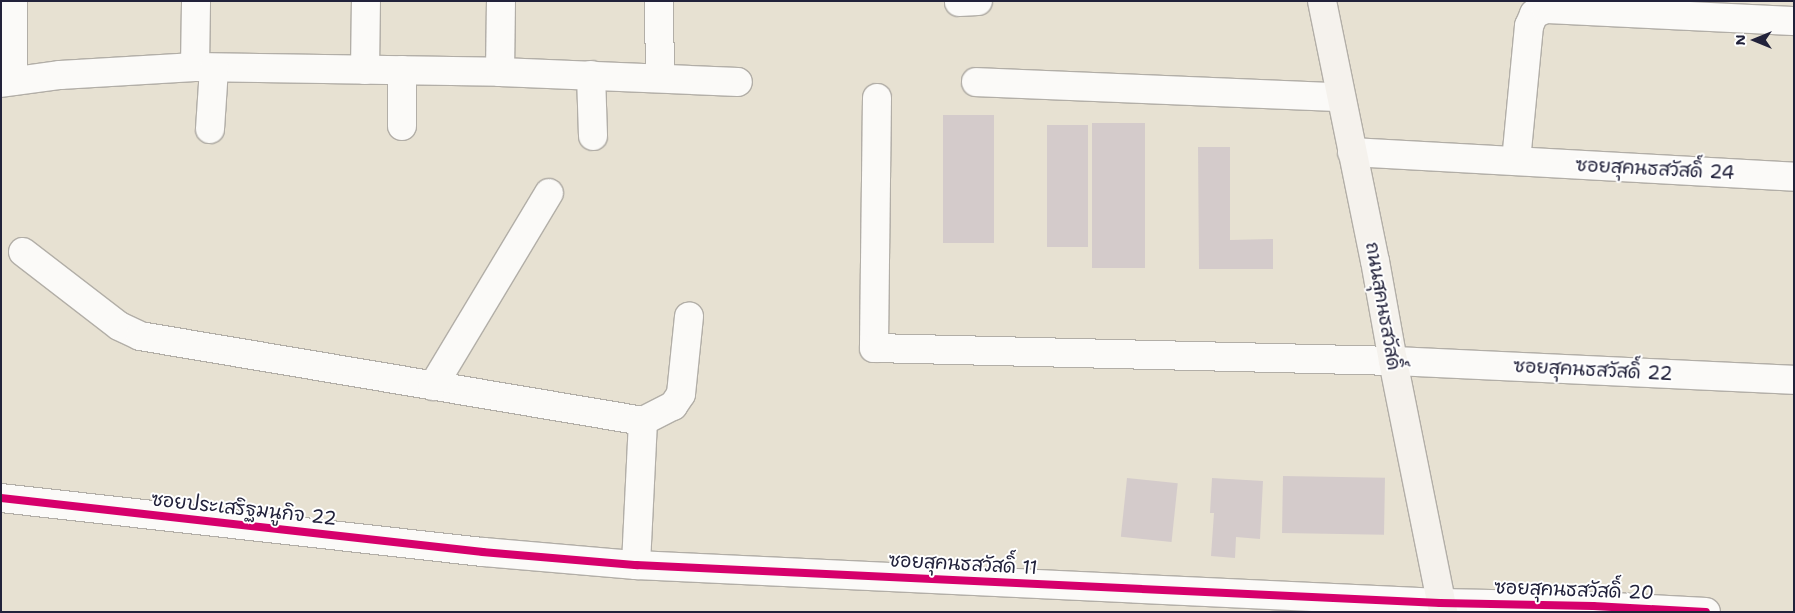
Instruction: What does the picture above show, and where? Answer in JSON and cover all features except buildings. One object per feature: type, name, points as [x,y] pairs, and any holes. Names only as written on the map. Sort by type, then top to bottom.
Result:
[{"type":"main road","name":"ถนนสุคนธสวัสดิ์","points":[[1322,1],[1376,261],[1393,361],[1442,607]]},
{"type":"street","points":[[13,1],[7,82],[60,74],[204,67],[500,72],[738,82]]},
{"type":"street","points":[[196,1],[210,129]]},
{"type":"street","points":[[365,70],[366,1]]},
{"type":"street","points":[[500,72],[501,1]]},
{"type":"street","points":[[659,1],[660,78]]},
{"type":"street","points":[[1516,160],[1529,26],[1534,14],[1546,9],[1794,21]]},
{"type":"street","points":[[402,70],[402,126]]},
{"type":"street","points":[[591,76],[593,136]]},
{"type":"street","points":[[976,82],[1341,97]]},
{"type":"street","name":"ซอยสุคนธสวัสดิ์ 22","points":[[878,98],[874,348],[1393,361],[1794,380]]},
{"type":"street","name":"ซอยสุคนธสวัสดิ์ 24","points":[[1352,152],[1794,177]]},
{"type":"street","points":[[433,386],[549,193]]},
{"type":"street","points":[[23,252],[119,326],[140,336],[643,421],[673,406],[681,394],[688,316]]},
{"type":"street","points":[[636,565],[643,421]]},
{"type":"street","name":"ซอยประเสริฐมนูกิจ 22","points":[[1,498],[483,552]]},
{"type":"street","name":"ซอยสุคนธสวัสดิ์ 11","points":[[483,552],[636,565],[1442,607]]},
{"type":"street","name":"ซอยสุคนธสวัสดิ์ 20","points":[[1442,607],[1593,606],[1706,612]]},
{"type":"cycle path","points":[[1,498],[483,552],[636,565],[1440,603],[1593,606],[1706,612]]}]
